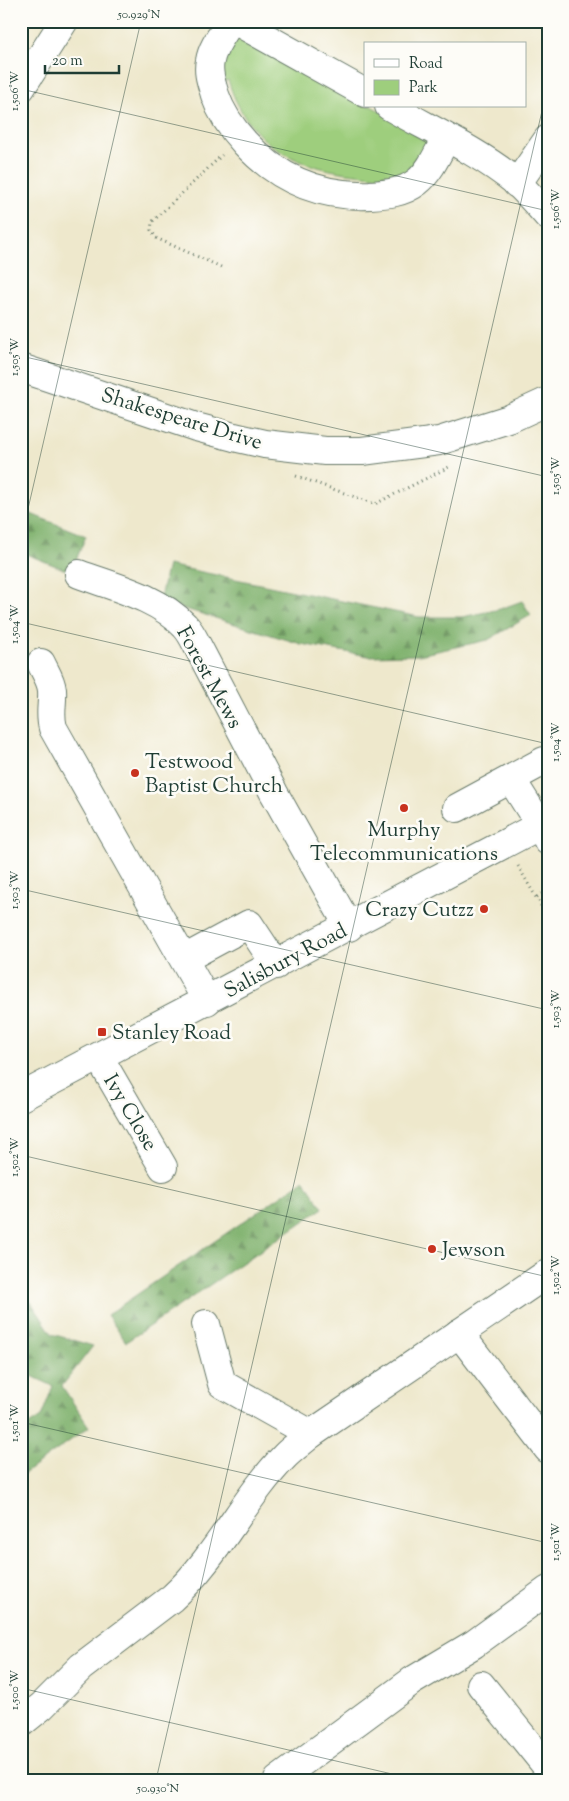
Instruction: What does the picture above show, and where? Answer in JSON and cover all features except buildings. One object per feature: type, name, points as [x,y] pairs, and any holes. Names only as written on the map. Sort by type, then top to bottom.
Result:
[{"type":"street","points":[[21,88],[64,21]]},
{"type":"street","points":[[230,21],[213,50],[209,63],[210,76],[219,106],[240,138],[266,164],[285,177],[309,187],[354,196],[392,193],[406,189],[418,182],[434,161],[446,138]]},
{"type":"street","points":[[236,21],[364,92]]},
{"type":"street","points":[[393,108],[481,158],[517,184],[548,216]]},
{"type":"street","points":[[517,184],[548,139]]},
{"type":"street","name":"Shakespeare Drive","points":[[21,368],[224,435],[265,444],[325,451],[362,451],[439,441],[510,419],[548,401]]},
{"type":"street","name":"Forest Mews","points":[[78,574],[150,601],[171,613],[186,627],[274,793],[349,926]]},
{"type":"street","points":[[40,663],[51,685],[50,713],[53,728],[207,1001]]},
{"type":"street","points":[[458,808],[544,761]]},
{"type":"street","points":[[510,779],[545,829]]},
{"type":"street","name":"Salisbury Road","points":[[21,1098],[505,844],[545,829]]},
{"type":"street","points":[[184,960],[249,924],[276,965]]},
{"type":"street","name":"Ivy Close","points":[[98,1057],[163,1167]]},
{"type":"street","points":[[21,1723],[42,1706],[81,1667],[186,1586],[200,1570],[268,1475],[285,1455],[311,1434],[548,1273]]},
{"type":"street","points":[[206,1324],[222,1384],[311,1434]]},
{"type":"street","points":[[458,1333],[548,1449]]},
{"type":"street","points":[[278,1780],[412,1680],[474,1644],[548,1590]]},
{"type":"street","points":[[481,1685],[548,1768]]},
{"type":"path","points":[[221,267],[156,238],[151,230],[152,222],[240,138]]},
{"type":"path","points":[[288,473],[375,504],[450,466]]},
{"type":"path","points":[[505,844],[548,918]]},
{"type":"path","points":[[537,897],[548,890]]},
{"type":"green space","points":[[246,38],[364,105],[364,108],[375,108],[422,135],[427,142],[428,152],[398,185],[397,176],[372,176],[330,170],[313,166],[284,153],[258,134],[247,121],[228,80],[220,83],[218,57],[227,46]]},
{"type":"green space","points":[[21,510],[86,536],[71,572],[21,552]]},
{"type":"green space","points":[[168,565],[419,617],[462,617],[500,609],[522,601],[531,615],[488,640],[419,655],[368,656],[301,644],[159,601]]},
{"type":"green space","points":[[304,1180],[323,1208],[126,1342],[107,1315]]},
{"type":"green space","points":[[21,1287],[52,1334],[93,1346],[62,1386],[89,1427],[21,1476],[21,1430],[41,1417],[53,1386],[21,1371]]},
{"type":"place","name":"Testwood Baptist Church","points":[[135,773]]},
{"type":"place","name":"Murphy Telecommunications","points":[[404,808]]},
{"type":"place","name":"Crazy Cutzz","points":[[484,909]]},
{"type":"place","name":"Stanley Road","points":[[102,1032]]},
{"type":"place","name":"Jewson","points":[[432,1249]]}]
